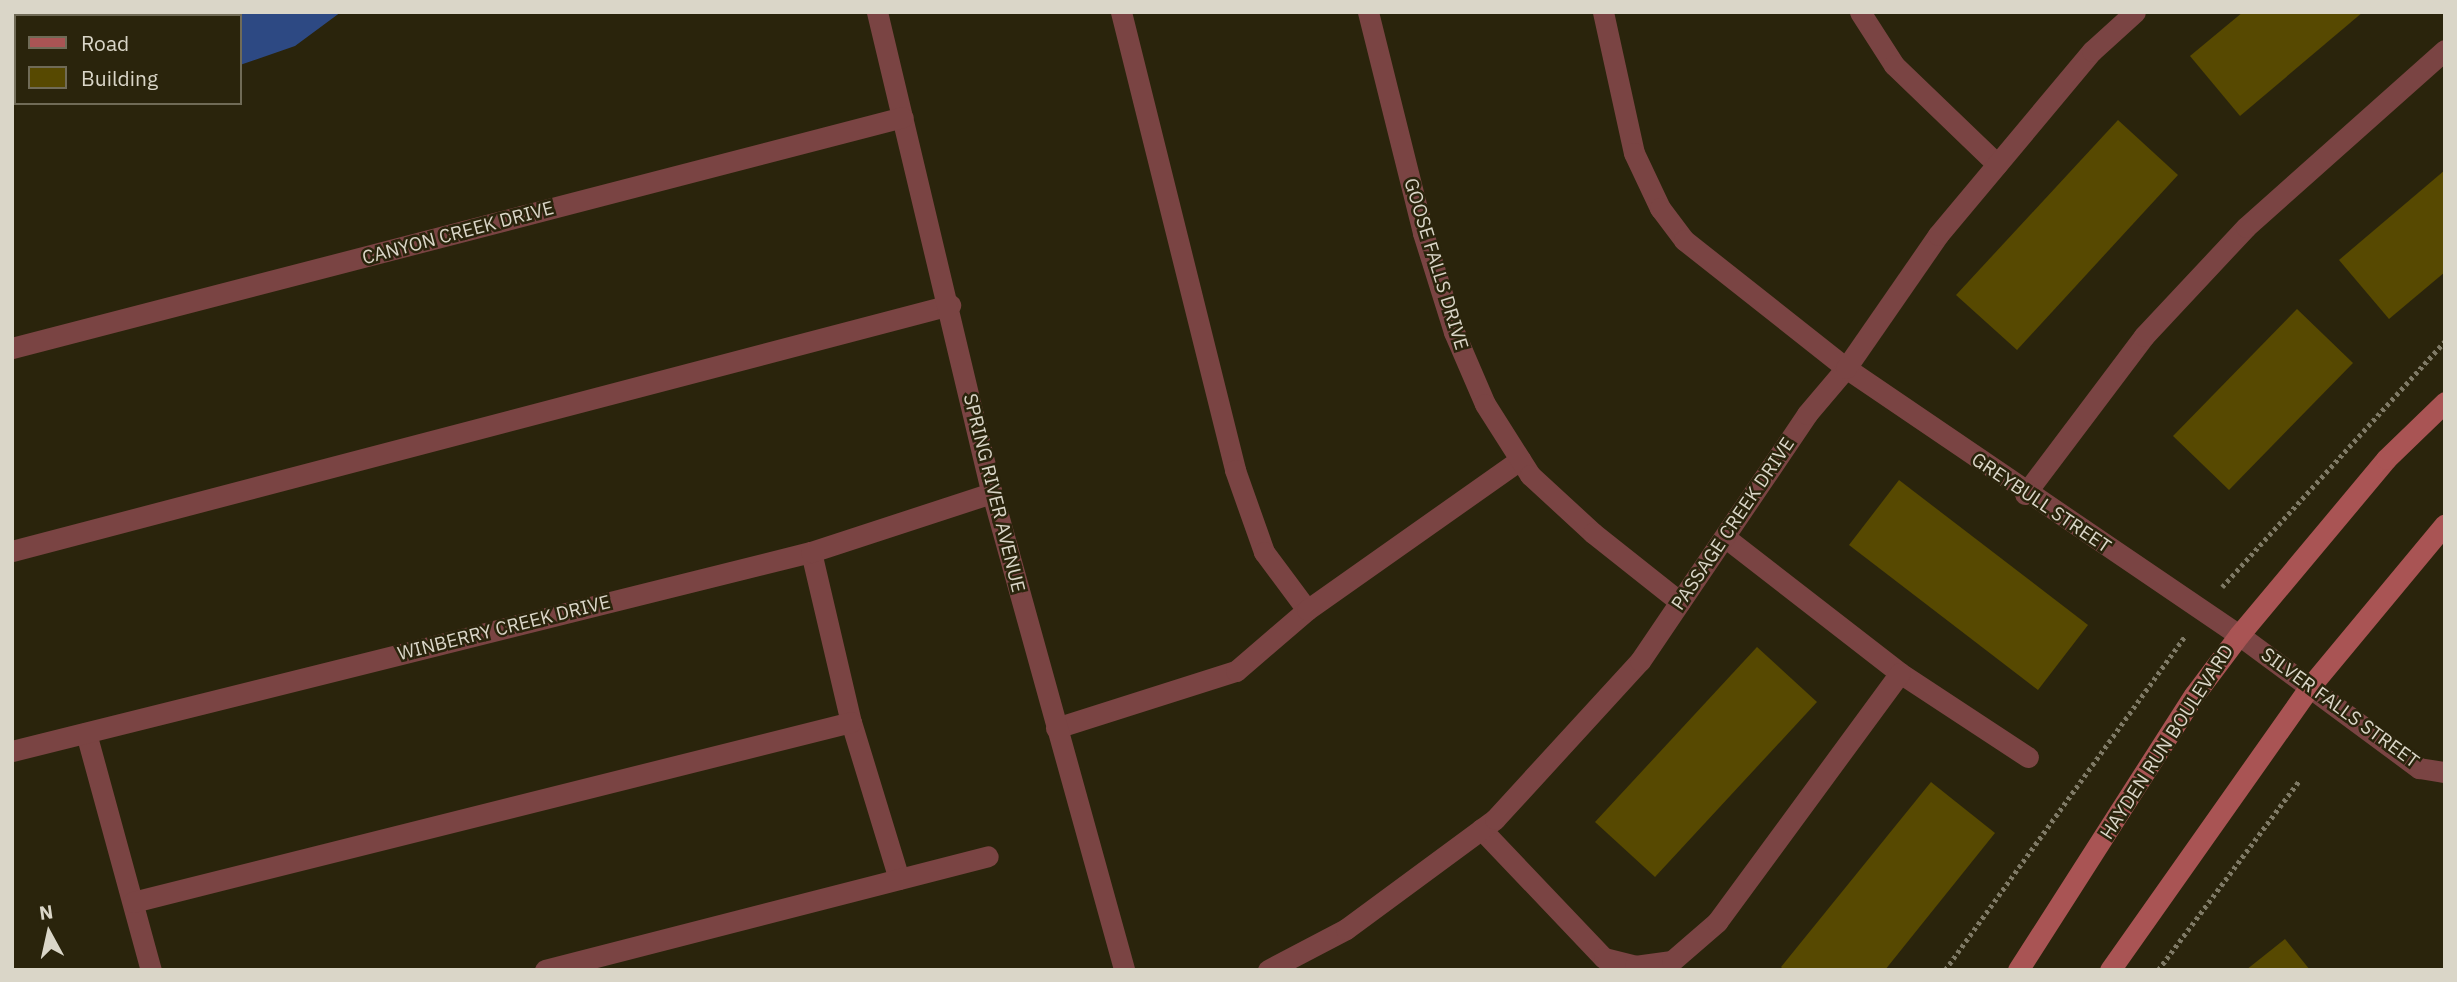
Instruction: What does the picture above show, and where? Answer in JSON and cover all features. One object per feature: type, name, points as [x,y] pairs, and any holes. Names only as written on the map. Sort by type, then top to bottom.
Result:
[{"type":"main road","name":"HAYDEN RUN BOULEVARD","points":[[2018,970],[2194,695],[2239,635],[2386,459],[2445,402]]},
{"type":"main road","points":[[2109,970],[2308,689],[2445,524]]},
{"type":"street","name":"SPRING RIVER AVENUE","points":[[877,12],[950,305],[992,493],[1124,970]]},
{"type":"street","points":[[1121,12],[1235,470],[1264,552],[1307,610]]},
{"type":"street","name":"GOOSE FALLS DRIVE","points":[[1368,12],[1423,233],[1454,332],[1485,404],[1520,460],[1593,533],[1680,602]]},
{"type":"street","name":"GREYBULL STREET","points":[[1603,12],[1634,153],[1660,208],[1684,240],[1846,368],[2025,494],[2239,635]]},
{"type":"street","points":[[1860,12],[1894,65],[1997,164]]},
{"type":"street","name":"PASSAGE CREEK DRIVE","points":[[1268,970],[1346,929],[1481,829],[1640,661],[1726,538],[1807,414],[1846,368],[1938,235],[2092,51],[2135,12]]},
{"type":"street","points":[[2025,494],[2144,336],[2236,237],[2445,50]]},
{"type":"street","name":"CANYON CREEK DRIVE","points":[[12,348],[903,117]]},
{"type":"street","points":[[12,551],[950,305]]},
{"type":"street","points":[[1056,728],[1236,671],[1307,610],[1520,460]]},
{"type":"street","name":"WINBERRY CREEK DRIVE","points":[[12,751],[811,552],[992,493]]},
{"type":"street","points":[[1726,538],[1900,673],[2028,757]]},
{"type":"street","points":[[811,552],[851,722],[899,879]]},
{"type":"street","name":"SILVER FALLS STREET","points":[[2239,635],[2308,689],[2419,768],[2445,772]]},
{"type":"street","points":[[1481,829],[1604,958],[1635,966],[1672,961],[1717,922],[1900,673]]},
{"type":"street","points":[[132,902],[851,722]]},
{"type":"street","points":[[86,733],[151,970]]},
{"type":"street","points":[[545,970],[988,856]]},
{"type":"path","points":[[2158,970],[2299,780]]},
{"type":"water","points":[[161,12],[341,12],[295,46],[242,64],[242,14]]},
{"type":"building","points":[[2243,12],[2363,12],[2240,116],[2190,56]]},
{"type":"building","points":[[2118,120],[2178,175],[2017,350],[1956,295]]},
{"type":"building","points":[[2445,170],[2445,272],[2389,319],[2339,260]]},
{"type":"building","points":[[2297,309],[2353,363],[2229,490],[2173,436]]},
{"type":"building","points":[[1899,480],[2088,625],[2038,690],[1849,545]]},
{"type":"building","points":[[1757,647],[1817,702],[1655,877],[1595,822]]},
{"type":"building","points":[[1931,782],[1995,833],[1885,970],[1784,970],[1781,967]]},
{"type":"building","points":[[2285,939],[2310,970],[2246,970]]}]
